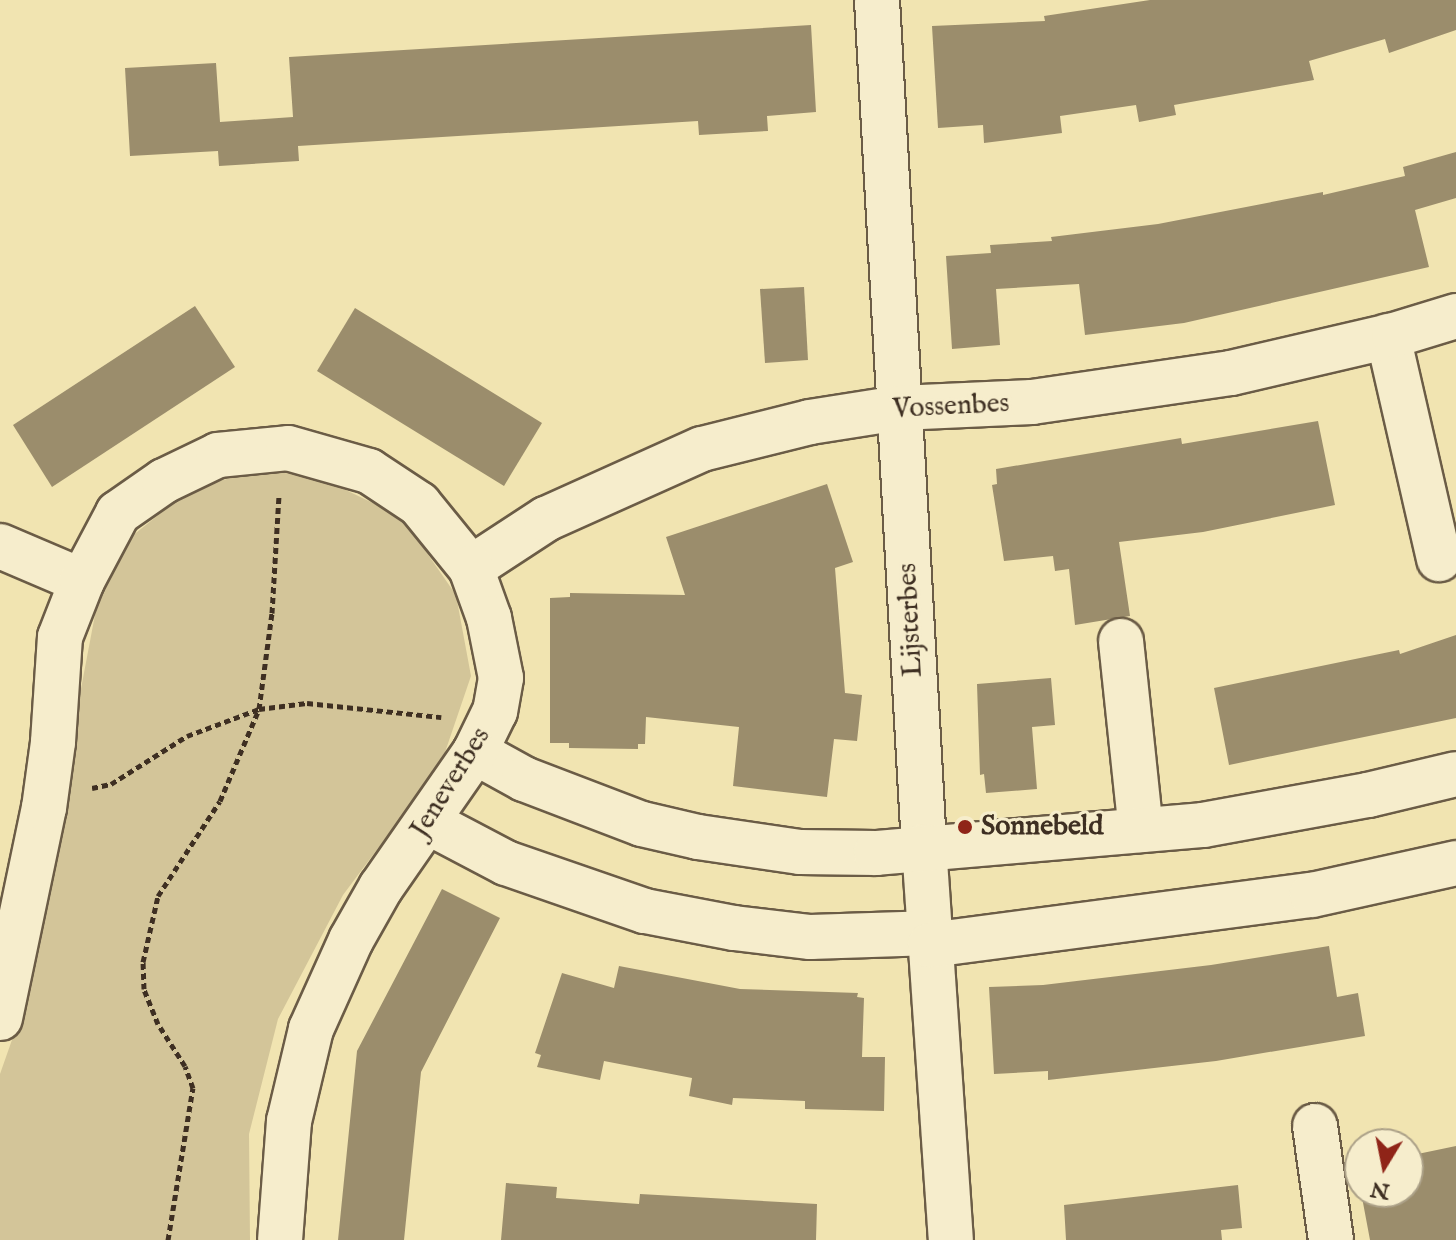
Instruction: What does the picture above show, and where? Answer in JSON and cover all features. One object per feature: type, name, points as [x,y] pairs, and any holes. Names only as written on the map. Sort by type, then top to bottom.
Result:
[{"type":"street","name":"Lijsterbes","points":[[877,0],[924,846],[951,1240]]},
{"type":"street","name":"Vossenbes","points":[[471,568],[546,519],[702,449],[810,422],[899,408],[1047,400],[1231,373],[1388,336],[1456,316]]},
{"type":"street","points":[[1388,336],[1439,559]]},
{"type":"street","name":"Jeneverbes","points":[[0,1018],[8,953],[47,785],[60,637],[82,581],[118,513],[164,481],[218,455],[288,448],[369,471],[419,504],[471,568],[489,618],[501,678],[495,711],[482,738],[428,822],[381,887],[351,940],[311,1029],[289,1121],[280,1240]]},
{"type":"street","points":[[0,546],[82,581]]},
{"type":"street","points":[[1121,641],[1141,830]]},
{"type":"street","points":[[482,738],[571,799],[642,824],[698,837],[800,852],[876,853],[924,846],[1203,825],[1368,795],[1456,774]]},
{"type":"street","points":[[428,822],[506,863],[645,911],[734,928],[810,937],[930,939],[1312,895],[1456,863]]},
{"type":"street","points":[[1315,1126],[1331,1240]]},
{"type":"path","points":[[168,1240],[193,1088],[185,1066],[158,1024],[148,1001],[144,989],[143,962],[158,896],[220,801],[259,709],[273,599],[280,449]]},
{"type":"path","points":[[47,785],[86,789],[111,784],[187,736],[259,709],[307,703],[482,738]]},
{"type":"shaded area","points":[[263,469],[327,481],[402,517],[456,595],[471,676],[441,764],[343,895],[278,1019],[249,1134],[250,1240],[0,1240],[0,1074],[13,1037],[101,583],[127,540],[191,489]]},
{"type":"building","points":[[1150,0],[1456,0],[1456,30],[1389,53],[1385,39],[1309,61],[1314,80],[1174,105],[1176,115],[1139,122],[1136,105],[1060,116],[1062,133],[984,143],[983,125],[938,128],[932,26],[1045,21],[1044,16]]},
{"type":"building","points":[[811,25],[816,112],[767,116],[768,131],[699,135],[698,121],[298,146],[299,161],[219,166],[218,151],[130,156],[125,68],[216,63],[220,122],[293,117],[289,57]]},
{"type":"building","points":[[1456,152],[1456,198],[1415,210],[1429,267],[1184,323],[1085,335],[1079,284],[996,289],[1000,345],[952,349],[946,256],[991,253],[990,245],[1052,241],[1051,237],[1158,224],[1323,192],[1323,195],[1405,176],[1403,167]]},
{"type":"building","points":[[804,287],[808,360],[765,363],[760,289]]},
{"type":"building","points":[[195,306],[235,367],[52,487],[13,425]]},
{"type":"building","points":[[355,308],[542,423],[504,486],[317,371]]},
{"type":"building","points":[[1318,421],[1335,505],[1203,532],[1119,542],[1130,616],[1075,625],[1069,569],[1055,571],[1053,556],[1004,561],[992,485],[997,484],[996,469],[1181,438],[1182,444]]},
{"type":"building","points":[[827,484],[853,562],[835,568],[845,693],[862,695],[857,741],[834,739],[827,797],[733,786],[739,727],[646,717],[645,744],[638,744],[638,749],[569,748],[569,743],[550,743],[550,598],[570,597],[570,593],[685,595],[666,537]]},
{"type":"building","points":[[1456,635],[1456,718],[1229,765],[1214,688],[1399,650],[1400,654]]},
{"type":"building","points":[[1051,678],[1055,725],[1032,727],[1037,789],[986,793],[984,774],[980,775],[977,684]]},
{"type":"building","points":[[442,889],[500,918],[421,1072],[404,1240],[338,1240],[357,1051]]},
{"type":"building","points":[[1329,946],[1337,997],[1358,993],[1365,1036],[1216,1061],[1048,1080],[1048,1071],[994,1074],[989,987],[1043,985],[1211,965]]},
{"type":"building","points":[[619,966],[740,989],[858,993],[857,997],[864,998],[862,1057],[885,1057],[884,1111],[805,1109],[805,1101],[733,1098],[732,1105],[689,1096],[692,1078],[604,1061],[600,1080],[537,1067],[541,1055],[535,1053],[562,973],[614,988]]},
{"type":"building","points":[[1456,1146],[1456,1240],[1370,1240],[1364,1208],[1424,1208],[1424,1153]]},
{"type":"building","points":[[506,1183],[557,1187],[556,1198],[639,1204],[640,1194],[817,1204],[816,1240],[501,1240]]},
{"type":"building","points":[[1238,1185],[1242,1228],[1221,1230],[1222,1240],[1066,1240],[1064,1205]]},
{"type":"place","name":"Sonnebeld","points":[[965,827]]}]
